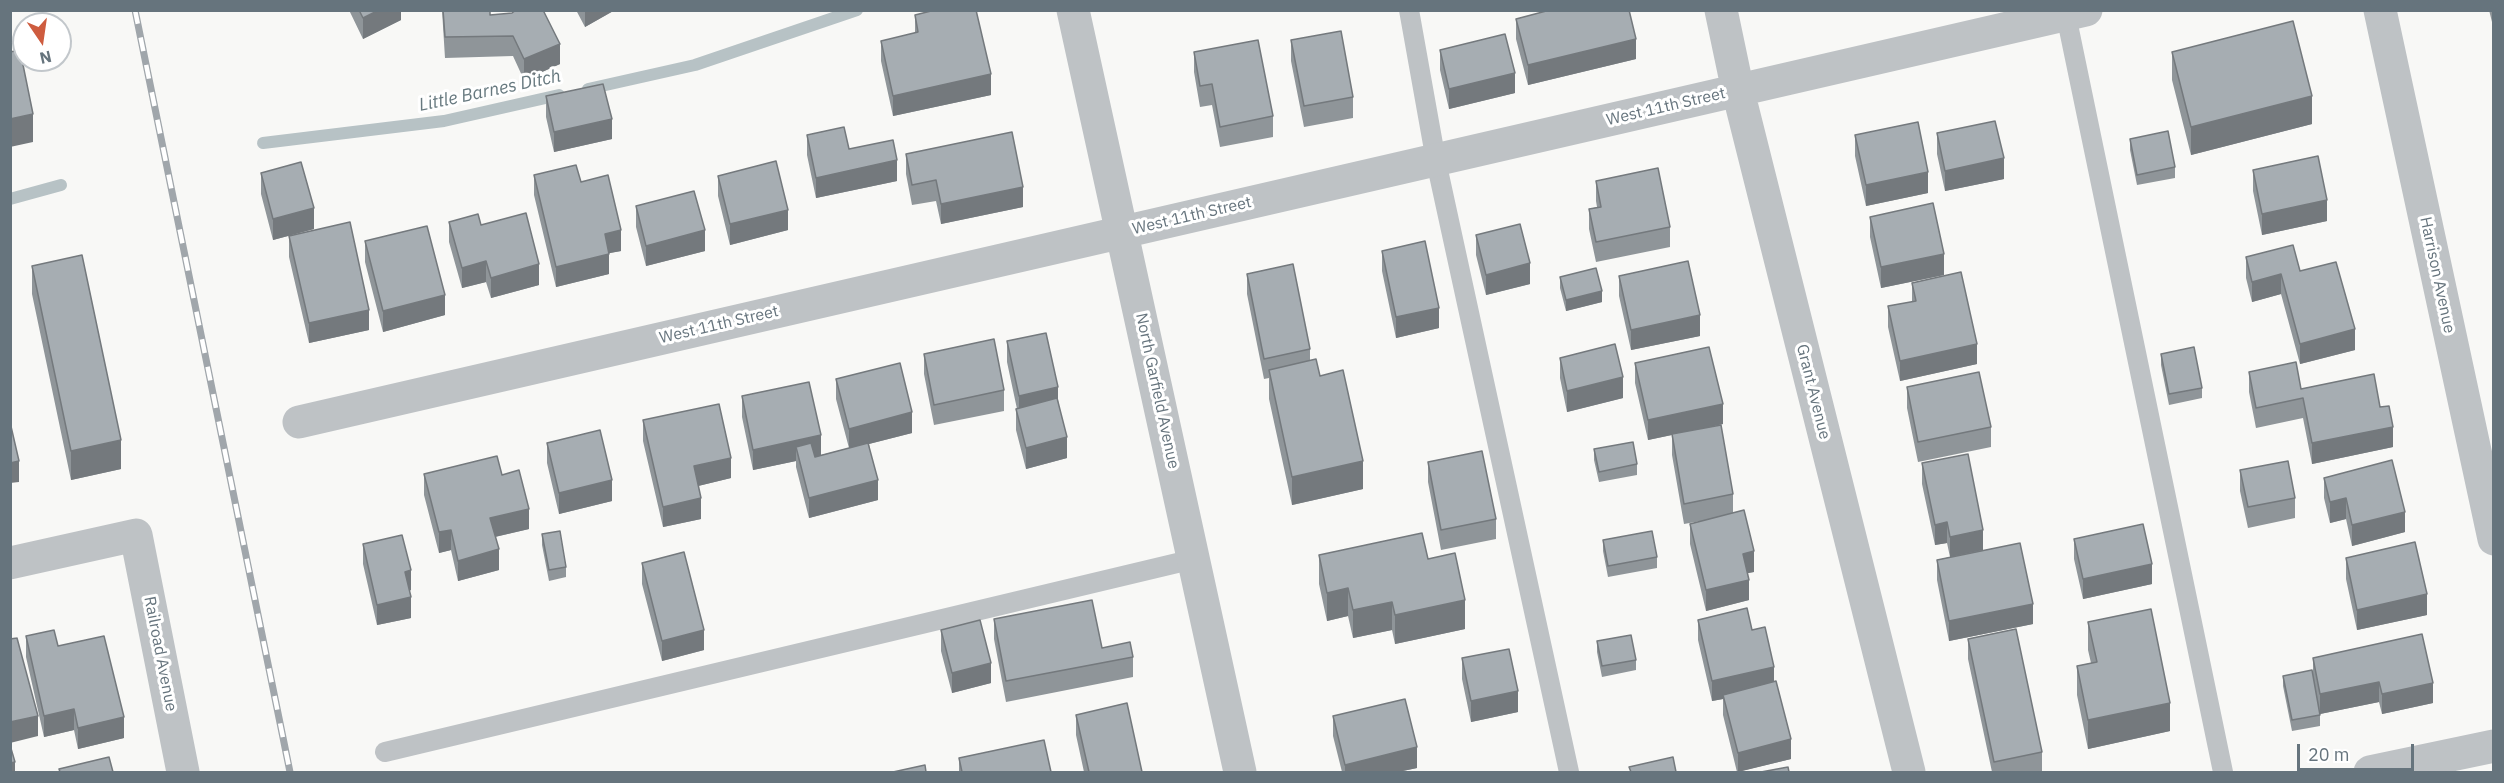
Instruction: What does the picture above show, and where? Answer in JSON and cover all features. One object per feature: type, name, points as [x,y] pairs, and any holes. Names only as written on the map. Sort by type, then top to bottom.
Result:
[{"type":"street","name":"North Garfield Avenue","points":[[1073,10],[1240,772]]},
{"type":"street","name":"Grant Avenue","points":[[1721,10],[1738,91],[1909,772]]},
{"type":"street","name":"Harrison Avenue","points":[[2380,10],[2493,539]]},
{"type":"street","name":"West 11th Street","points":[[299,422],[2076,13]]},
{"type":"street","name":"Railroad Avenue","points":[[10,563],[136,535],[183,772]]},
{"type":"street","points":[[2370,772],[2493,746]]},
{"type":"lane","points":[[1409,10],[1436,161],[1569,772]]},
{"type":"lane","points":[[2076,13],[2223,772]]},
{"type":"lane","points":[[386,752],[1194,559]]},
{"type":"building","points":[[359,10],[379,10],[363,18]]},
{"type":"building","points":[[443,10],[490,10],[490,15],[512,13],[516,10],[543,10],[560,44],[524,59],[513,36],[445,37]]},
{"type":"building","points":[[935,10],[976,10],[991,74],[893,96],[881,41],[918,32],[915,15]]},
{"type":"building","points":[[1550,10],[1629,10],[1636,39],[1528,65],[1516,19]]},
{"type":"building","points":[[2293,21],[2312,96],[2191,127],[2172,52]]},
{"type":"building","points":[[1341,31],[1353,97],[1304,106],[1291,40]]},
{"type":"building","points":[[1505,34],[1515,73],[1449,89],[1440,50]]},
{"type":"building","points":[[1258,40],[1273,116],[1220,127],[1212,84],[1200,86],[1194,52]]},
{"type":"building","points":[[10,52],[12,52],[12,72],[24,72],[33,114],[10,119]]},
{"type":"building","points":[[603,84],[612,119],[554,132],[546,96]]},
{"type":"building","points":[[1995,121],[2004,158],[1945,171],[1937,133]]},
{"type":"building","points":[[1918,122],[1928,172],[1866,185],[1855,135]]},
{"type":"building","points":[[844,127],[849,149],[893,140],[897,160],[816,178],[807,135]]},
{"type":"building","points":[[2168,131],[2175,167],[2137,175],[2130,139]]},
{"type":"building","points":[[1012,132],[1023,187],[941,204],[936,180],[912,185],[906,154]]},
{"type":"building","points":[[2318,156],[2327,200],[2262,214],[2253,170]]},
{"type":"building","points":[[776,161],[788,210],[730,224],[718,176]]},
{"type":"building","points":[[301,162],[314,208],[273,219],[261,173]]},
{"type":"building","points":[[576,165],[581,182],[608,175],[621,230],[605,234],[609,254],[556,267],[534,175]]},
{"type":"building","points":[[1658,168],[1670,227],[1596,242],[1589,209],[1601,207],[1596,181]]},
{"type":"building","points":[[694,191],[705,230],[646,246],[636,206]]},
{"type":"building","points":[[1933,203],[1944,254],[1881,267],[1870,217]]},
{"type":"building","points":[[526,213],[539,264],[491,278],[486,261],[462,268],[449,222],[478,214],[481,225]]},
{"type":"building","points":[[350,222],[369,310],[309,323],[289,236]]},
{"type":"building","points":[[1520,224],[1530,263],[1486,275],[1476,235]]},
{"type":"building","points":[[427,226],[445,295],[383,311],[365,241]]},
{"type":"building","points":[[1425,241],[1439,308],[1396,317],[1382,251]]},
{"type":"building","points":[[2293,245],[2300,271],[2336,262],[2355,329],[2300,344],[2281,274],[2252,282],[2246,257]]},
{"type":"building","points":[[82,255],[121,440],[71,451],[32,266]]},
{"type":"building","points":[[1688,261],[1700,315],[1631,330],[1619,276]]},
{"type":"building","points":[[1293,264],[1310,349],[1264,359],[1247,274]]},
{"type":"building","points":[[1596,268],[1602,291],[1566,300],[1560,277]]},
{"type":"building","points":[[1961,272],[1977,344],[1900,361],[1888,306],[1916,301],[1912,283]]},
{"type":"building","points":[[1046,333],[1058,387],[1019,396],[1007,341]]},
{"type":"building","points":[[994,339],[1004,390],[934,405],[924,354]]},
{"type":"building","points":[[1615,344],[1623,377],[1567,391],[1560,358]]},
{"type":"building","points":[[1709,347],[1723,404],[1648,420],[1635,363]]},
{"type":"building","points":[[2194,347],[2202,388],[2169,394],[2161,354]]},
{"type":"building","points":[[1316,359],[1320,376],[1343,370],[1363,461],[1292,477],[1269,370]]},
{"type":"building","points":[[2296,362],[2301,389],[2374,374],[2380,407],[2389,406],[2393,427],[2312,443],[2303,398],[2256,408],[2249,372]]},
{"type":"building","points":[[900,363],[912,412],[849,429],[836,379]]},
{"type":"building","points":[[1979,372],[1991,427],[1918,442],[1907,387]]},
{"type":"building","points":[[809,382],[821,435],[753,450],[742,396]]},
{"type":"building","points":[[1057,398],[1067,437],[1026,448],[1016,409]]},
{"type":"building","points":[[719,404],[731,458],[694,466],[701,498],[663,507],[643,420]]},
{"type":"building","points":[[10,422],[19,461],[10,463]]},
{"type":"building","points":[[1721,425],[1733,494],[1684,504],[1672,434]]},
{"type":"building","points":[[600,430],[612,480],[559,493],[547,443]]},
{"type":"building","points":[[1633,442],[1637,464],[1599,472],[1594,449]]},
{"type":"building","points":[[811,443],[815,457],[868,443],[878,480],[809,498],[796,447]]},
{"type":"building","points":[[1482,451],[1496,519],[1441,530],[1428,462]]},
{"type":"building","points":[[1968,454],[1983,530],[1950,537],[1947,522],[1935,525],[1922,463]]},
{"type":"building","points":[[497,456],[502,475],[519,470],[529,509],[490,518],[499,549],[458,561],[451,530],[439,532],[424,474]]},
{"type":"building","points":[[2392,460],[2405,512],[2352,525],[2346,498],[2330,502],[2324,478]]},
{"type":"building","points":[[2288,461],[2295,498],[2248,507],[2240,470]]},
{"type":"building","points":[[1744,510],[1754,551],[1743,554],[1749,580],[1706,590],[1690,524]]},
{"type":"building","points":[[2143,524],[2152,564],[2083,579],[2074,539]]},
{"type":"building","points":[[560,531],[566,567],[549,570],[542,534]]},
{"type":"building","points":[[1652,531],[1657,557],[1608,566],[1603,540]]},
{"type":"building","points":[[1422,533],[1428,559],[1455,553],[1465,600],[1395,615],[1392,602],[1353,610],[1348,588],[1327,593],[1319,555]]},
{"type":"building","points":[[402,535],[411,570],[405,572],[411,597],[377,605],[363,544]]},
{"type":"building","points":[[2415,542],[2427,594],[2357,610],[2346,558]]},
{"type":"building","points":[[2020,543],[2033,604],[1949,621],[1937,560]]},
{"type":"building","points":[[684,552],[704,630],[662,641],[642,563]]},
{"type":"building","points":[[1092,600],[1102,648],[1130,642],[1133,657],[1006,681],[994,619]]},
{"type":"building","points":[[1747,608],[1752,630],[1765,627],[1774,667],[1712,681],[1698,620]]},
{"type":"building","points":[[2151,609],[2170,703],[2088,720],[2077,666],[2097,662],[2088,622]]},
{"type":"building","points":[[980,620],[991,663],[952,673],[941,630]]},
{"type":"building","points":[[2016,629],[2042,752],[1994,762],[1968,639]]},
{"type":"building","points":[[54,630],[58,646],[104,636],[124,717],[78,728],[74,709],[44,716],[26,636]]},
{"type":"building","points":[[2422,634],[2433,683],[2382,694],[2379,682],[2320,694],[2313,658]]},
{"type":"building","points":[[1631,635],[1636,660],[1602,666],[1597,641]]},
{"type":"building","points":[[17,638],[38,716],[10,722],[10,639]]},
{"type":"building","points":[[1509,649],[1518,691],[1471,701],[1462,658]]},
{"type":"building","points":[[2312,670],[2320,715],[2292,720],[2283,676]]},
{"type":"building","points":[[1776,681],[1791,739],[1738,753],[1723,695]]},
{"type":"building","points":[[1405,699],[1417,747],[1345,765],[1333,716]]},
{"type":"building","points":[[1127,703],[1142,772],[1089,772],[1076,715]]},
{"type":"building","points":[[1044,740],[1051,772],[962,772],[959,758]]},
{"type":"building","points":[[10,745],[15,762],[10,763]]},
{"type":"building","points":[[109,757],[113,772],[60,772],[59,769]]},
{"type":"building","points":[[1673,757],[1676,772],[1631,772],[1629,767]]},
{"type":"building","points":[[925,765],[926,772],[893,772]]},
{"type":"building","points":[[1788,767],[1789,772],[1761,772]]},
{"type":"waterway","name":"Little Barnes Ditch","points":[[588,89],[695,65],[857,10]]},
{"type":"waterway","name":"Little Barnes Ditch","points":[[263,143],[444,121],[559,95]]},
{"type":"waterway","name":"Little Barnes Ditch","points":[[10,199],[61,185]]},
{"type":"railway","points":[[135,10],[290,772]]}]
